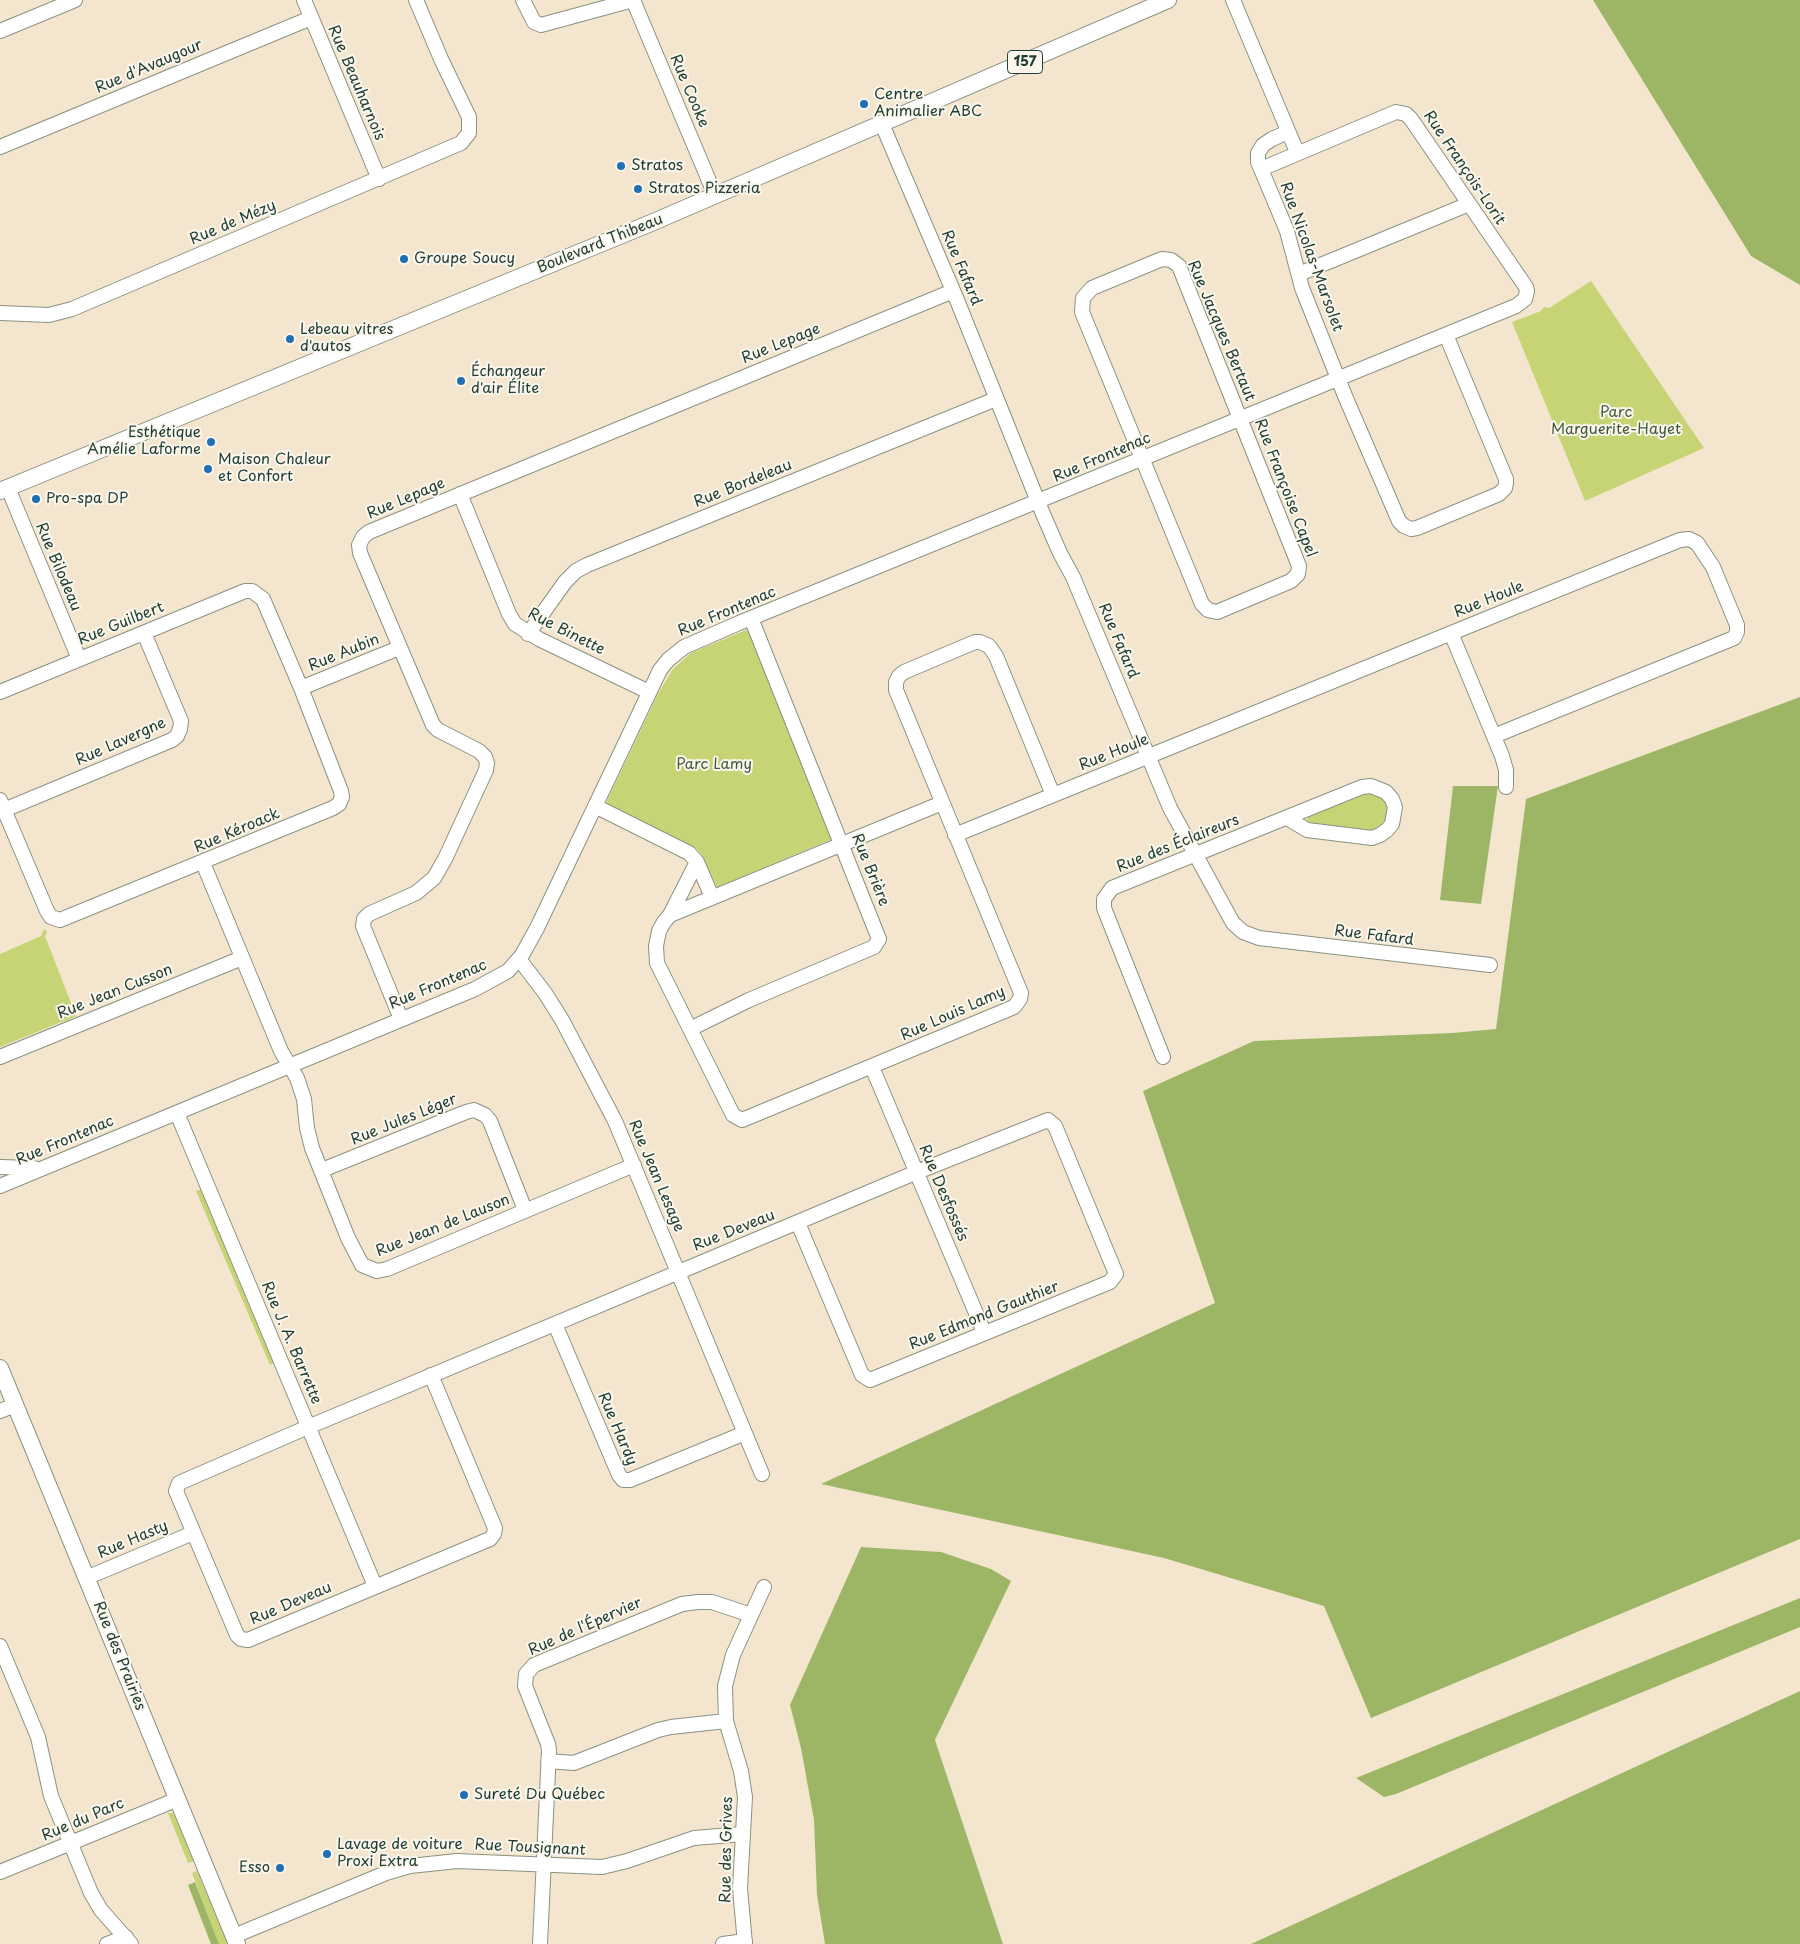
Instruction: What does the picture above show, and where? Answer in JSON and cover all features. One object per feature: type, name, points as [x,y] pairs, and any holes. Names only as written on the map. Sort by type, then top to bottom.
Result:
[{"type":"main road","name":"Boulevard Thibeau","points":[[4,489],[715,195],[1168,0]]},
{"type":"main road","name":"Rue des Prairies","points":[[0,1368],[8,1408],[86,1578],[236,1940]]},
{"type":"street","points":[[0,31],[75,0]]},
{"type":"street","name":"Rue Beauharnois","points":[[304,0],[379,179]]},
{"type":"street","name":"Rue de Mézy","points":[[0,313],[49,314],[72,309],[457,146],[470,133],[469,117],[441,59],[416,0]]},
{"type":"street","points":[[524,0],[534,22],[541,25],[633,0]]},
{"type":"street","name":"Rue Cooke","points":[[633,0],[715,195]]},
{"type":"street","points":[[1233,0],[1297,152]]},
{"type":"street","name":"Rue d'Avaugour","points":[[0,147],[311,18]]},
{"type":"street","name":"Rue François-Lorit","points":[[1261,169],[1297,152],[1396,112],[1401,112],[1412,119],[1526,287],[1524,298]]},
{"type":"street","name":"Rue Fafard","points":[[882,124],[953,291],[1060,553],[1073,577],[1170,808],[1230,918],[1239,930],[1248,935],[1278,941],[1490,965]]},
{"type":"street","name":"Rue Nicolas-Marsolet","points":[[1288,132],[1268,141],[1260,149],[1257,157],[1288,231],[1302,288],[1399,521],[1406,528],[1417,528],[1499,494],[1505,488],[1506,479],[1446,335]]},
{"type":"street","points":[[1299,274],[1469,204]]},
{"type":"street","name":"Rue Jacques Bertaut","points":[[1142,459],[1082,312],[1081,302],[1088,291],[1162,259],[1168,259],[1177,264],[1240,418]]},
{"type":"street","name":"Rue Lepage","points":[[401,1019],[363,926],[364,919],[368,914],[416,893],[434,878],[445,859],[486,770],[487,762],[479,751],[438,730],[433,725],[360,553],[361,540],[370,532],[460,494],[953,291]]},
{"type":"street","name":"Rue Frontenac","points":[[0,1186],[492,981],[508,971],[519,959],[537,928],[649,692],[663,666],[678,651],[751,618],[1516,306],[1524,298]]},
{"type":"street","name":"Rue Bordeleau","points":[[528,634],[565,582],[576,571],[587,565],[996,398]]},
{"type":"street","name":"Rue Françoise Capel","points":[[1142,459],[1202,604],[1211,611],[1220,611],[1291,581],[1298,574],[1300,568],[1240,418]]},
{"type":"street","name":"Rue Bilodeau","points":[[4,489],[79,659]]},
{"type":"street","name":"Rue Binette","points":[[460,494],[508,614],[515,624],[528,634],[649,692]]},
{"type":"street","name":"Rue Houle","points":[[955,835],[1684,539],[1697,543],[1706,554],[1737,625],[1736,635],[1728,641],[1494,736]]},
{"type":"street","name":"Rue Guilbert","points":[[0,692],[245,591],[255,593]]},
{"type":"street","name":"Rue Kéroack","points":[[2,805],[46,911],[54,919],[62,919],[203,863],[333,808],[341,801],[342,791],[263,600],[255,593]]},
{"type":"street","name":"Rue Brière","points":[[690,1029],[749,1000],[876,945],[879,936],[751,618]]},
{"type":"street","name":"Rue Lavergne","points":[[2,805],[172,740],[177,736],[181,723],[144,633]]},
{"type":"street","points":[[1452,633],[1504,764],[1506,787]]},
{"type":"street","name":"Rue Louis Lamy","points":[[697,862],[657,936],[656,950],[658,963],[733,1115],[739,1120],[745,1119],[1014,1007],[1020,999],[1021,993],[896,690],[896,682],[899,676],[904,672],[975,642],[989,646],[996,656],[1053,796]]},
{"type":"street","name":"Rue Aubin","points":[[301,688],[399,648]]},
{"type":"street","name":"Rue des Éclaireurs","points":[[1163,1057],[1104,908],[1104,899],[1112,888],[1362,787],[1371,786],[1386,792],[1395,807],[1392,824],[1380,835],[1372,838],[1307,830],[1287,818]]},
{"type":"street","points":[[670,915],[942,803]]},
{"type":"street","points":[[595,806],[684,850],[697,862],[712,897]]},
{"type":"street","name":"Rue Jean de Lauson","points":[[203,863],[281,1050],[302,1090],[309,1137],[358,1260],[362,1265],[374,1270],[387,1269],[634,1165]]},
{"type":"street","name":"Rue Jean Cusson","points":[[0,1057],[242,958]]},
{"type":"street","name":"Rue Jean Lesage","points":[[519,959],[545,993],[582,1055],[615,1121],[762,1474]]},
{"type":"street","name":"Rue Desfossés","points":[[872,1067],[984,1332]]},
{"type":"street","name":"Rue Jules Léger","points":[[322,1170],[474,1110],[485,1115],[490,1121],[525,1210]]},
{"type":"street","name":"Rue J. A. Barrette","points":[[177,1113],[375,1586]]},
{"type":"street","name":"Rue Deveau","points":[[432,1376],[495,1528],[494,1534],[490,1539],[248,1640],[241,1639],[237,1635],[176,1491],[179,1483],[308,1427],[917,1172],[1040,1122],[1051,1121]]},
{"type":"street","name":"Rue Edmond Gauthier","points":[[798,1223],[862,1375],[867,1379],[873,1380],[984,1332],[1105,1284],[1115,1277],[1111,1261],[1055,1126],[1051,1121]]},
{"type":"street","points":[[0,1167],[22,1169],[47,1166]]},
{"type":"street","name":"Rue Hardy","points":[[555,1324],[619,1475],[624,1480],[630,1480],[745,1433]]},
{"type":"street","name":"Rue Hasty","points":[[86,1578],[193,1532]]},
{"type":"street","name":"Rue des Grives","points":[[745,1942],[740,1888],[746,1806],[744,1788],[726,1721],[725,1697],[727,1675],[733,1654],[764,1587]]},
{"type":"street","name":"Rue de l'Épervier","points":[[540,1944],[548,1744],[525,1686],[526,1674],[534,1665],[682,1604],[712,1602],[751,1615]]},
{"type":"street","points":[[0,1646],[38,1737],[51,1796],[96,1903],[128,1941]]},
{"type":"street","points":[[548,1761],[574,1763],[658,1730],[726,1721]]},
{"type":"street","name":"Rue du Parc","points":[[0,1872],[178,1799]]},
{"type":"street","name":"Rue Tousignant","points":[[236,1940],[386,1873],[410,1866],[457,1861],[591,1867],[607,1866],[700,1837],[743,1834]]},
{"type":"street","points":[[107,1944],[128,1941]]},
{"type":"street","points":[[723,1944],[745,1942]]},
{"type":"green space","points":[[1593,0],[1800,0],[1800,285],[1751,256]]},
{"type":"green space","name":"Parc Marguerite-Hayet","points":[[1591,281],[1704,448],[1585,501],[1512,322],[1541,311],[1544,307],[1549,308]]},
{"type":"green space","name":"Parc Lamy","points":[[746,630],[749,632],[832,839],[717,887],[702,855],[696,848],[608,804],[607,801],[658,694],[672,670],[691,653]]},
{"type":"green space","points":[[1800,697],[1800,1539],[1371,1718],[1324,1606],[1164,1558],[821,1484],[1215,1303],[1143,1091],[1254,1041],[1452,1033],[1496,1029],[1526,799]]},
{"type":"green space","points":[[1453,786],[1498,786],[1481,904],[1440,900]]},
{"type":"green space","points":[[1368,793],[1380,796],[1388,806],[1385,822],[1379,828],[1371,831],[1306,822],[1308,817]]},
{"type":"green space","points":[[44,929],[47,932],[45,936],[76,1016],[67,1020],[70,1028],[66,1020],[0,1047],[0,954],[41,936]]},
{"type":"green space","points":[[201,1189],[274,1363],[270,1365],[196,1191]]},
{"type":"green space","points":[[861,1547],[941,1552],[991,1569],[1011,1581],[935,1740],[1003,1944],[825,1944],[817,1895],[814,1820],[801,1748],[790,1705]]},
{"type":"green space","points":[[1800,1598],[1800,1627],[1396,1794],[1384,1797],[1356,1778]]},
{"type":"green space","points":[[1800,1691],[1800,1944],[1251,1944]]},
{"type":"green space","points":[[168,1813],[173,1813],[194,1861],[188,1863]]},
{"type":"green space","points":[[197,1871],[228,1944],[219,1944],[192,1873]]},
{"type":"green space","points":[[195,1882],[219,1944],[211,1944],[188,1885]]},
{"type":"place","name":"Centre Animalier ABC","points":[[864,104]]},
{"type":"place","name":"Stratos","points":[[621,166]]},
{"type":"place","name":"Stratos Pizzeria","points":[[638,189]]},
{"type":"place","name":"Groupe Soucy","points":[[404,259]]},
{"type":"place","name":"Lebeau vitres d'autos","points":[[290,339]]},
{"type":"place","name":"Échangeur d'air Élite","points":[[461,381]]},
{"type":"place","name":"Esthétique Amélie Laforme","points":[[211,442]]},
{"type":"place","name":"Maison Chaleur et Confort","points":[[208,469]]},
{"type":"place","name":"Pro-spa DP","points":[[36,499]]},
{"type":"place","name":"Sureté Du Québec","points":[[464,1795]]},
{"type":"place","name":"Lavage de voiture Proxi Extra","points":[[327,1854]]},
{"type":"place","name":"Esso","points":[[280,1868]]}]
